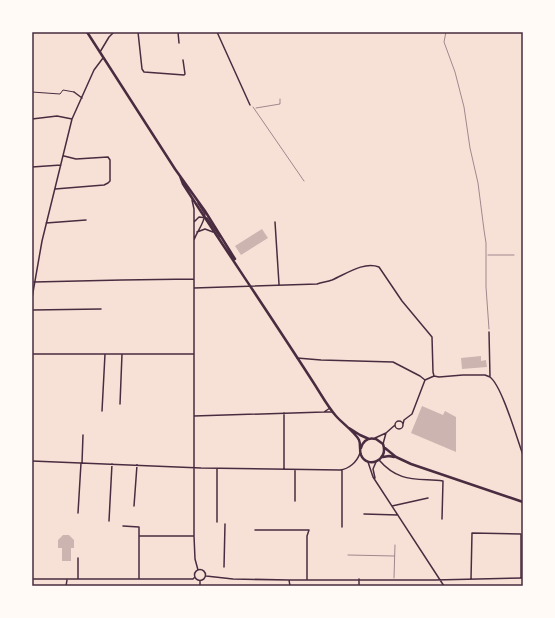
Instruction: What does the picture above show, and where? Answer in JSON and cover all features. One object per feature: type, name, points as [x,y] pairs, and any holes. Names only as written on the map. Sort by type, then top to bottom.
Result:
[{"type":"main road","points":[[87,32],[180,176],[196,197],[332,412],[357,437],[360,443],[362,460],[379,460],[389,456],[396,457]]},
{"type":"main road","points":[[180,176],[191,197],[241,270]]},
{"type":"main road","points":[[339,420],[360,435],[369,439]]},
{"type":"main road","points":[[361,448],[363,443],[369,439],[372,438],[378,440],[383,444],[384,448],[384,455],[379,460]]},
{"type":"main road","points":[[384,448],[396,457],[416,466],[523,502]]},
{"type":"street","points":[[109,32],[109,37]]},
{"type":"street","points":[[100,52],[109,37],[114,32]]},
{"type":"street","points":[[138,32],[142,69],[144,72],[184,76],[183,60]]},
{"type":"street","points":[[178,32],[180,43]]},
{"type":"street","points":[[217,32],[250,105]]},
{"type":"street","points":[[32,298],[33,283],[46,223],[72,119],[94,70],[104,58]]},
{"type":"street","points":[[32,92],[60,94],[63,90],[74,92],[82,98]]},
{"type":"street","points":[[32,119],[57,116],[72,119]]},
{"type":"street","points":[[55,189],[104,185],[110,181],[110,160],[108,157],[76,159],[63,156]]},
{"type":"street","points":[[32,168],[61,165]]},
{"type":"street","points":[[191,197],[194,208],[194,536],[195,559],[198,570],[195,577]]},
{"type":"street","points":[[196,197],[205,214],[205,217],[226,245]]},
{"type":"street","points":[[194,222],[199,217],[205,217]]},
{"type":"street","points":[[194,244],[197,232],[205,217]]},
{"type":"street","points":[[46,223],[86,220]]},
{"type":"street","points":[[275,222],[279,284]]},
{"type":"street","points":[[197,232],[205,229],[209,229],[214,232]]},
{"type":"street","points":[[194,288],[279,284],[317,284],[357,269],[373,265],[379,267],[402,301],[432,337],[434,376]]},
{"type":"street","points":[[33,283],[194,280]]},
{"type":"street","points":[[32,310],[101,309]]},
{"type":"street","points":[[489,332],[490,377]]},
{"type":"street","points":[[32,354],[194,354]]},
{"type":"street","points":[[102,411],[105,354]]},
{"type":"street","points":[[120,404],[122,354]]},
{"type":"street","points":[[297,358],[393,362],[426,380]]},
{"type":"street","points":[[372,438],[386,433],[398,422],[412,414],[426,380],[434,376],[467,375],[490,377],[494,381],[507,410],[523,455]]},
{"type":"street","points":[[324,412],[330,408]]},
{"type":"street","points":[[194,416],[332,412]]},
{"type":"street","points":[[284,413],[284,470]]},
{"type":"street","points":[[390,430],[401,429],[406,418]]},
{"type":"street","points":[[398,422],[402,422],[403,424]]},
{"type":"street","points":[[395,425],[398,429]]},
{"type":"street","points":[[383,444],[386,433]]},
{"type":"street","points":[[78,513],[83,435]]},
{"type":"street","points":[[32,461],[217,469],[342,470],[355,462],[361,453]]},
{"type":"street","points":[[355,462],[362,460]]},
{"type":"street","points":[[376,480],[373,472],[379,460],[393,473],[407,478],[415,480],[443,481],[442,519]]},
{"type":"street","points":[[368,461],[372,474],[444,586]]},
{"type":"street","points":[[109,521],[112,464]]},
{"type":"street","points":[[134,506],[137,465]]},
{"type":"street","points":[[217,469],[217,522]]},
{"type":"street","points":[[295,470],[295,501]]},
{"type":"street","points":[[342,470],[342,527]]},
{"type":"street","points":[[392,506],[428,498]]},
{"type":"street","points":[[364,514],[398,515]]},
{"type":"street","points":[[224,567],[225,524]]},
{"type":"street","points":[[123,526],[139,527],[139,579]]},
{"type":"street","points":[[255,530],[309,530],[307,536],[307,580]]},
{"type":"street","points":[[206,576],[233,579],[289,580],[440,580],[522,578],[521,534],[472,533],[471,579]]},
{"type":"street","points":[[139,536],[194,536]]},
{"type":"street","points":[[78,558],[78,579]]},
{"type":"street","points":[[198,570],[203,571],[206,576]]},
{"type":"street","points":[[200,581],[206,576]]},
{"type":"street","points":[[32,579],[193,579],[195,577]]},
{"type":"street","points":[[195,577],[200,581]]},
{"type":"street","points":[[359,579],[359,586]]},
{"type":"street","points":[[66,586],[67,580]]},
{"type":"street","points":[[289,580],[290,586]]},
{"type":"street","points":[[200,581],[200,586]]},
{"type":"lane","points":[[394,545],[394,579]]},
{"type":"lane","points":[[348,555],[394,556]]},
{"type":"path","points":[[446,32],[444,42],[455,72],[464,107],[470,148],[478,183],[487,255],[486,287],[489,332]]},
{"type":"path","points":[[254,108],[280,104],[280,99]]},
{"type":"path","points":[[250,105],[254,108],[304,181]]},
{"type":"path","points":[[487,255],[514,255]]},
{"type":"building","points":[[262,229],[268,238],[241,255],[235,246]]},
{"type":"building","points":[[481,356],[481,361],[486,360],[487,367],[462,369],[461,358]]},
{"type":"building","points":[[422,406],[443,415],[445,411],[456,417],[456,452],[411,433]]},
{"type":"building","points":[[63,535],[69,535],[74,540],[74,548],[71,548],[71,561],[62,561],[62,548],[58,548],[58,540]]}]
